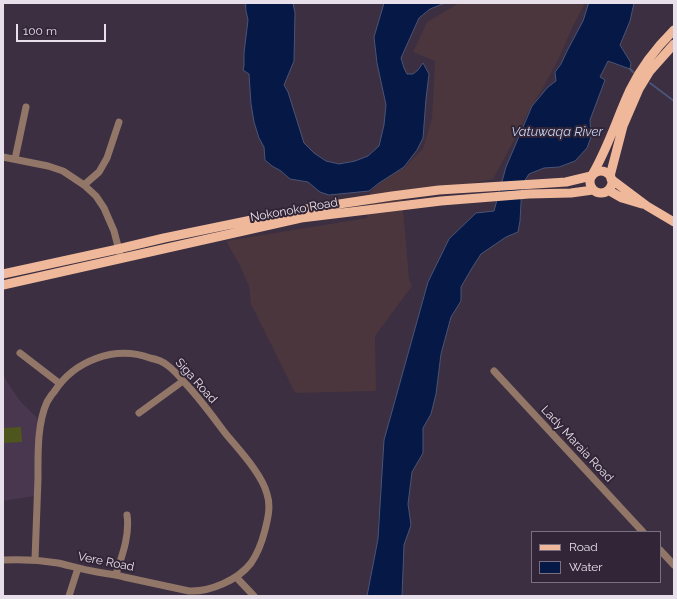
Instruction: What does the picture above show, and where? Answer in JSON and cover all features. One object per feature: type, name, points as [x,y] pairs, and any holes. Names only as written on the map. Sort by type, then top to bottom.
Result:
[{"type":"main road","points":[[674,30],[666,38],[636,78],[592,176],[590,184],[593,190],[602,192],[608,190],[611,185],[611,177],[623,126],[639,89],[650,71],[674,44]]},
{"type":"main road","points":[[592,176],[598,171],[608,173],[648,206],[674,222]]},
{"type":"main road","name":"Nokonoko Road","points":[[3,274],[120,254],[301,218],[392,196],[439,190],[566,182],[592,176]]},
{"type":"main road","name":"Nokonoko Road","points":[[330,210],[529,194],[571,193],[593,190]]},
{"type":"main road","points":[[608,190],[622,198],[648,206]]},
{"type":"main road","name":"Nokonoko Road","points":[[3,285],[120,254]]},
{"type":"street","points":[[15,159],[26,107]]},
{"type":"street","points":[[84,185],[99,172],[107,158],[119,122]]},
{"type":"street","points":[[3,157],[48,166],[64,171],[84,185],[96,196],[104,208],[114,231],[120,254]]},
{"type":"street","points":[[20,353],[60,383]]},
{"type":"street","name":"Siga Road","points":[[35,560],[38,451],[41,419],[47,402],[60,383],[74,371],[93,360],[118,353],[143,355],[165,363],[176,372],[200,399],[246,459],[257,474],[268,494],[269,514],[263,541],[257,554],[250,564],[236,577],[205,590]]},
{"type":"street","name":"Lady Maraia Road","points":[[494,371],[642,531]]},
{"type":"street","points":[[139,414],[184,381]]},
{"type":"street","points":[[116,574],[122,556],[128,528],[127,515]]},
{"type":"street","points":[[661,551],[674,565]]},
{"type":"street","name":"Vere Road","points":[[3,560],[35,560],[59,563],[78,568],[116,574],[189,591],[205,590]]},
{"type":"street","points":[[69,596],[78,568]]},
{"type":"street","points":[[236,577],[254,596]]},
{"type":"shaded area","points":[[459,3],[583,3],[584,5],[556,64],[528,112],[493,179],[402,197],[409,279],[412,286],[375,336],[376,391],[295,393],[251,304],[249,286],[226,241],[367,218],[370,193],[376,186],[405,167],[423,149],[432,118],[435,61],[413,52],[427,22]]},
{"type":"shaded area","points":[[3,372],[7,382],[21,402],[38,419],[35,496],[3,501]]},
{"type":"green space","points":[[21,427],[22,442],[3,443],[3,428]]},
{"type":"water","points":[[246,3],[293,3],[295,13],[294,61],[284,85],[288,92],[304,143],[314,153],[326,161],[339,164],[355,161],[368,156],[379,146],[384,125],[386,105],[377,63],[374,37],[384,3],[445,3],[430,9],[419,18],[401,58],[407,74],[413,74],[423,63],[429,74],[423,138],[417,150],[404,167],[369,191],[329,195],[320,192],[308,182],[290,179],[265,160],[264,147],[259,138],[254,122],[249,74],[243,70],[248,20]]},
{"type":"water","name":"Vatuwaqa River","points":[[589,3],[634,3],[630,21],[620,45],[631,63],[630,69],[608,61],[600,77],[605,80],[590,120],[591,137],[587,148],[575,161],[559,167],[544,168],[529,174],[522,185],[518,232],[506,237],[481,254],[461,287],[461,301],[451,317],[441,354],[436,394],[431,414],[423,428],[423,453],[412,472],[408,504],[411,525],[404,545],[402,596],[367,596],[378,539],[384,440],[428,282],[449,239],[476,213],[494,211],[506,167],[532,106],[548,87],[556,81],[555,72],[561,64],[583,21]]},
{"type":"waterway","points":[[630,69],[633,72]]},
{"type":"waterway","points":[[650,83],[674,101]]}]
